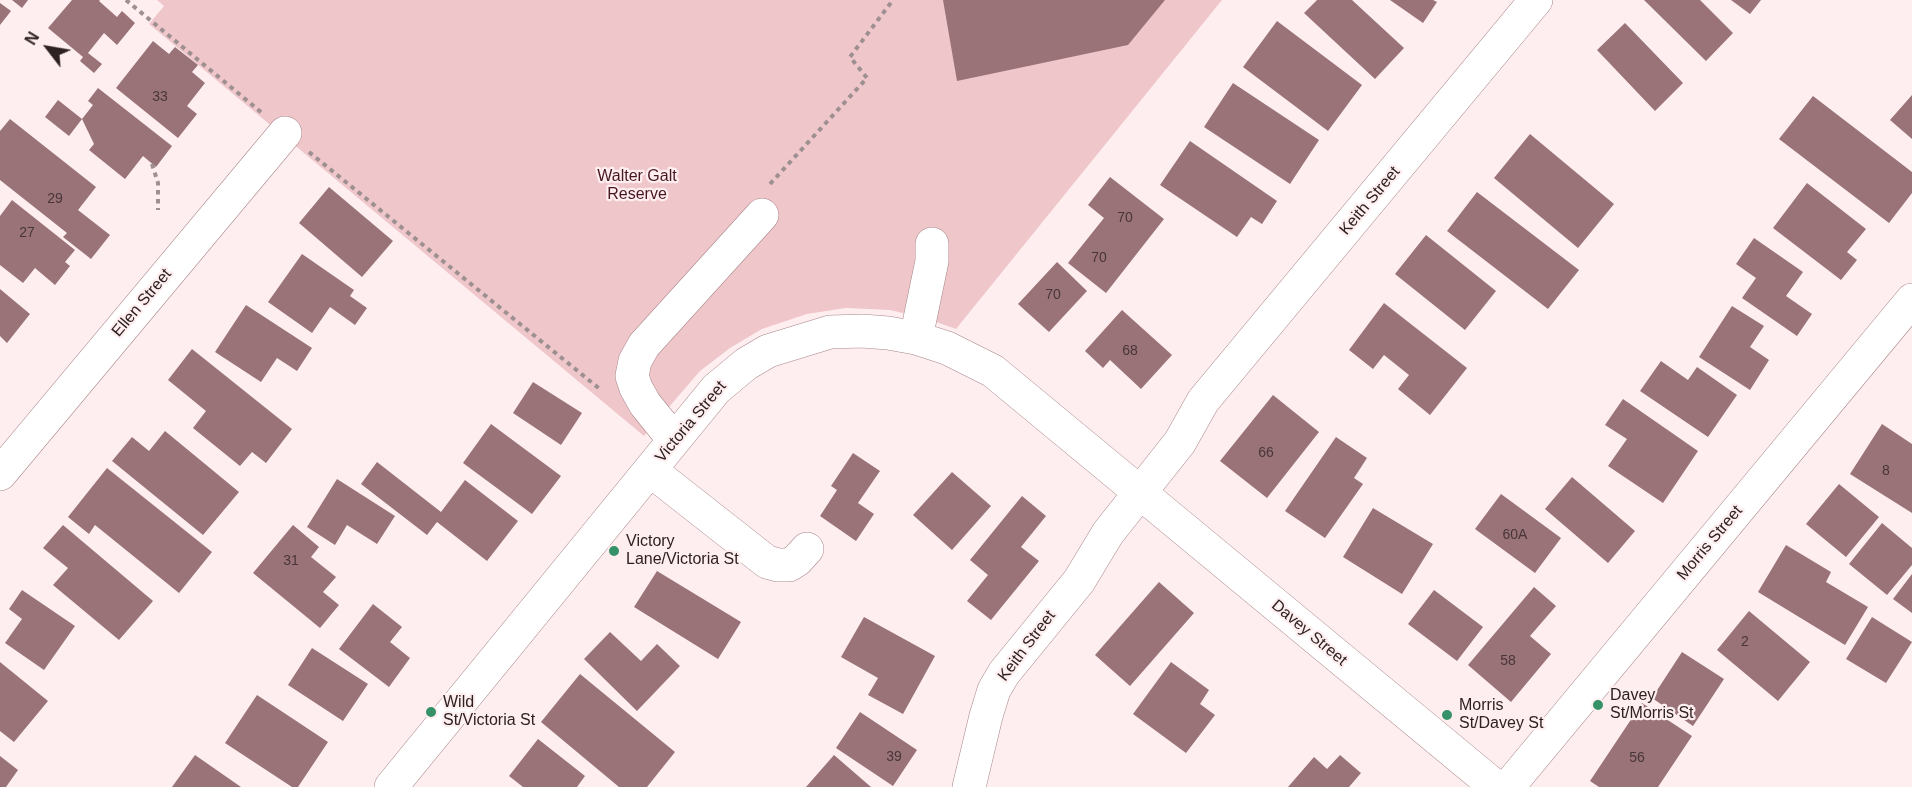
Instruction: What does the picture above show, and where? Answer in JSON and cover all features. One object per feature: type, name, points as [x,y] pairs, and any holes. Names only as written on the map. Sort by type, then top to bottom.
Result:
[{"type":"street","name":"Keith Street","points":[[969,787],[994,690],[1018,653],[1078,581],[1120,544],[1139,492],[1167,430],[1203,401],[1536,0]]},
{"type":"street","name":"Ellen Street","points":[[0,474],[285,133]]},
{"type":"street","points":[[674,440],[645,404],[636,388],[632,376],[636,361],[644,345],[762,215]]},
{"type":"street","points":[[916,338],[932,261],[932,244]]},
{"type":"street","name":"Morris Street","points":[[1508,787],[1912,300]]},
{"type":"street","name":"Victoria Street","points":[[391,787],[716,389],[746,364],[768,351],[831,332],[888,333],[916,338],[947,348],[993,371],[1139,492]]},
{"type":"street","points":[[650,470],[767,562],[778,566],[789,565],[807,549]]},
{"type":"street","name":"Davey Street","points":[[1139,492],[1496,787]]},
{"type":"path","points":[[126,0],[285,133],[608,396]]},
{"type":"path","points":[[152,164],[158,183],[158,210]]},
{"type":"green space","name":"Walter Galt Reserve","points":[[157,0],[1222,0],[956,329],[928,319],[890,310],[846,308],[807,314],[762,329],[730,348],[700,371],[644,436],[149,24],[164,6]]},
{"type":"building","points":[[12,0],[28,0],[22,8]]},
{"type":"building","points":[[72,0],[100,0],[117,17],[122,11],[135,23],[117,45],[104,33],[88,53],[102,64],[94,73],[80,61],[83,57],[48,28]]},
{"type":"building","points":[[943,0],[1165,0],[1128,45],[957,81]]},
{"type":"building","points":[[1317,0],[1352,0],[1404,48],[1375,79],[1304,13]]},
{"type":"building","points":[[1390,0],[1433,0],[1437,2],[1423,23]]},
{"type":"building","points":[[1644,0],[1700,0],[1733,33],[1706,61]]},
{"type":"building","points":[[1731,0],[1761,0],[1750,14]]},
{"type":"building","points":[[0,3],[11,11],[0,25]]},
{"type":"building","points":[[1277,21],[1362,85],[1328,131],[1243,67]]},
{"type":"building","points":[[1625,23],[1683,83],[1655,111],[1597,50]]},
{"type":"building","points":[[153,41],[169,54],[175,47],[198,65],[192,72],[205,83],[187,106],[197,114],[178,138],[116,88]]},
{"type":"building","points":[[1233,83],[1319,140],[1290,184],[1204,127]]},
{"type":"building","points":[[98,88],[172,146],[156,167],[143,156],[125,179],[89,150],[94,144],[82,119],[93,105],[88,101]]},
{"type":"building","points":[[1912,95],[1912,139],[1890,120]]},
{"type":"building","points":[[1813,96],[1912,172],[1912,193],[1889,223],[1779,139]]},
{"type":"building","points":[[58,100],[82,119],[69,136],[45,117]]},
{"type":"building","points":[[10,119],[96,187],[78,210],[110,235],[91,259],[63,237],[67,233],[0,180],[0,131]]},
{"type":"building","points":[[1530,134],[1614,204],[1578,248],[1494,178]]},
{"type":"building","points":[[1190,141],[1277,201],[1262,224],[1251,217],[1237,237],[1160,185]]},
{"type":"building","points":[[1110,177],[1164,219],[1106,293],[1068,263],[1104,218],[1088,205]]},
{"type":"building","points":[[1807,183],[1866,229],[1847,252],[1857,260],[1841,280],[1773,228]]},
{"type":"building","points":[[329,187],[393,241],[362,277],[299,223]]},
{"type":"building","points":[[1477,192],[1579,270],[1548,309],[1447,231]]},
{"type":"building","points":[[12,200],[75,250],[65,262],[70,266],[55,285],[35,268],[23,283],[0,265],[0,216]]},
{"type":"building","points":[[1426,235],[1496,291],[1465,330],[1395,274]]},
{"type":"building","points":[[1754,238],[1803,272],[1786,296],[1812,314],[1797,336],[1742,298],[1756,278],[1736,264]]},
{"type":"building","points":[[302,254],[354,290],[350,296],[367,308],[355,325],[330,307],[312,333],[268,302]]},
{"type":"building","points":[[1057,262],[1087,291],[1049,332],[1018,304]]},
{"type":"building","points":[[0,289],[30,314],[7,343],[0,336]]},
{"type":"building","points":[[1384,303],[1467,368],[1430,415],[1398,389],[1409,375],[1384,355],[1373,369],[1349,350]]},
{"type":"building","points":[[246,305],[312,348],[297,371],[277,358],[261,382],[215,352]]},
{"type":"building","points":[[1732,306],[1764,326],[1750,347],[1769,360],[1750,390],[1699,357]]},
{"type":"building","points":[[1122,310],[1172,355],[1141,389],[1110,360],[1103,368],[1085,351]]},
{"type":"building","points":[[192,349],[292,429],[266,463],[252,452],[240,466],[193,428],[206,411],[168,380]]},
{"type":"building","points":[[1661,361],[1688,380],[1697,367],[1737,395],[1708,437],[1640,391]]},
{"type":"building","points":[[533,382],[582,413],[561,445],[513,413]]},
{"type":"building","points":[[1273,395],[1319,432],[1267,498],[1220,461]]},
{"type":"building","points":[[1623,399],[1698,451],[1663,503],[1608,466],[1627,439],[1605,425]]},
{"type":"building","points":[[491,424],[561,476],[532,514],[463,463]]},
{"type":"building","points":[[1882,424],[1912,444],[1912,513],[1850,474]]},
{"type":"building","points":[[165,431],[239,492],[203,535],[112,461],[132,437],[149,451]]},
{"type":"building","points":[[1336,437],[1367,458],[1354,478],[1363,484],[1325,538],[1285,511]]},
{"type":"building","points":[[853,453],[880,471],[858,503],[874,514],[856,541],[820,516],[837,490],[831,486]]},
{"type":"building","points":[[377,462],[441,512],[465,480],[518,521],[487,561],[437,522],[427,535],[361,484]]},
{"type":"building","points":[[107,468],[212,552],[179,593],[95,525],[89,534],[68,517]]},
{"type":"building","points":[[952,472],[991,506],[952,550],[913,515]]},
{"type":"building","points":[[1572,477],[1635,531],[1608,563],[1545,509]]},
{"type":"building","points":[[337,479],[395,516],[377,544],[347,525],[335,545],[307,527]]},
{"type":"building","points":[[1839,484],[1879,517],[1846,557],[1806,524]]},
{"type":"building","points":[[1501,494],[1561,538],[1535,573],[1475,529]]},
{"type":"building","points":[[1022,496],[1046,516],[1021,547],[1039,561],[991,620],[967,601],[988,575],[970,560]]},
{"type":"building","points":[[1373,508],[1433,544],[1402,594],[1343,557]]},
{"type":"building","points":[[1882,523],[1912,548],[1912,565],[1887,595],[1849,564]]},
{"type":"building","points":[[63,525],[153,601],[119,640],[53,585],[68,568],[43,548]]},
{"type":"building","points":[[293,525],[319,547],[311,557],[336,577],[323,592],[339,605],[320,628],[253,573]]},
{"type":"building","points":[[1786,545],[1831,572],[1826,582],[1868,607],[1845,645],[1758,592]]},
{"type":"building","points":[[657,571],[741,622],[718,659],[634,607]]},
{"type":"building","points":[[1912,574],[1912,613],[1893,599]]},
{"type":"building","points":[[1159,582],[1194,613],[1130,686],[1095,655]]},
{"type":"building","points":[[1534,587],[1556,606],[1530,636],[1551,654],[1511,702],[1468,665]]},
{"type":"building","points":[[22,590],[75,626],[44,670],[5,643],[22,619],[9,609]]},
{"type":"building","points":[[1434,590],[1483,627],[1457,661],[1408,624]]},
{"type":"building","points":[[373,604],[402,627],[390,642],[410,658],[389,687],[339,649]]},
{"type":"building","points":[[1749,611],[1810,662],[1778,701],[1717,650]]},
{"type":"building","points":[[864,617],[935,656],[903,714],[868,695],[878,678],[841,657]]},
{"type":"building","points":[[1872,617],[1912,642],[1886,683],[1846,659]]},
{"type":"building","points":[[610,632],[641,661],[657,644],[680,666],[637,711],[584,659]]},
{"type":"building","points":[[312,648],[368,684],[343,721],[288,685]]},
{"type":"building","points":[[1682,652],[1724,679],[1693,726],[1652,698]]},
{"type":"building","points":[[0,662],[48,701],[14,742],[0,731]]},
{"type":"building","points":[[1171,662],[1209,690],[1200,704],[1215,715],[1186,753],[1133,714]]},
{"type":"building","points":[[580,674],[675,752],[647,787],[619,787],[541,722]]},
{"type":"building","points":[[257,695],[328,742],[298,787],[292,787],[225,743]]},
{"type":"building","points":[[1642,703],[1692,736],[1658,787],[1599,787],[1590,781]]},
{"type":"building","points":[[860,712],[917,750],[893,786],[836,748]]},
{"type":"building","points":[[538,739],[585,776],[577,787],[523,787],[509,776]]},
{"type":"building","points":[[195,755],[241,787],[172,787]]},
{"type":"building","points":[[834,755],[871,787],[806,787]]},
{"type":"building","points":[[1340,755],[1361,773],[1349,787],[1288,787],[1314,757],[1327,769]]},
{"type":"building","points":[[0,756],[18,770],[6,787],[0,787]]},
{"type":"place","name":"Victory Lane/Victoria St","points":[[614,551]]},
{"type":"place","name":"Davey St/Morris St","points":[[1598,705]]},
{"type":"place","name":"Wild St/Victoria St","points":[[431,712]]},
{"type":"place","name":"Morris St/Davey St","points":[[1447,715]]}]
